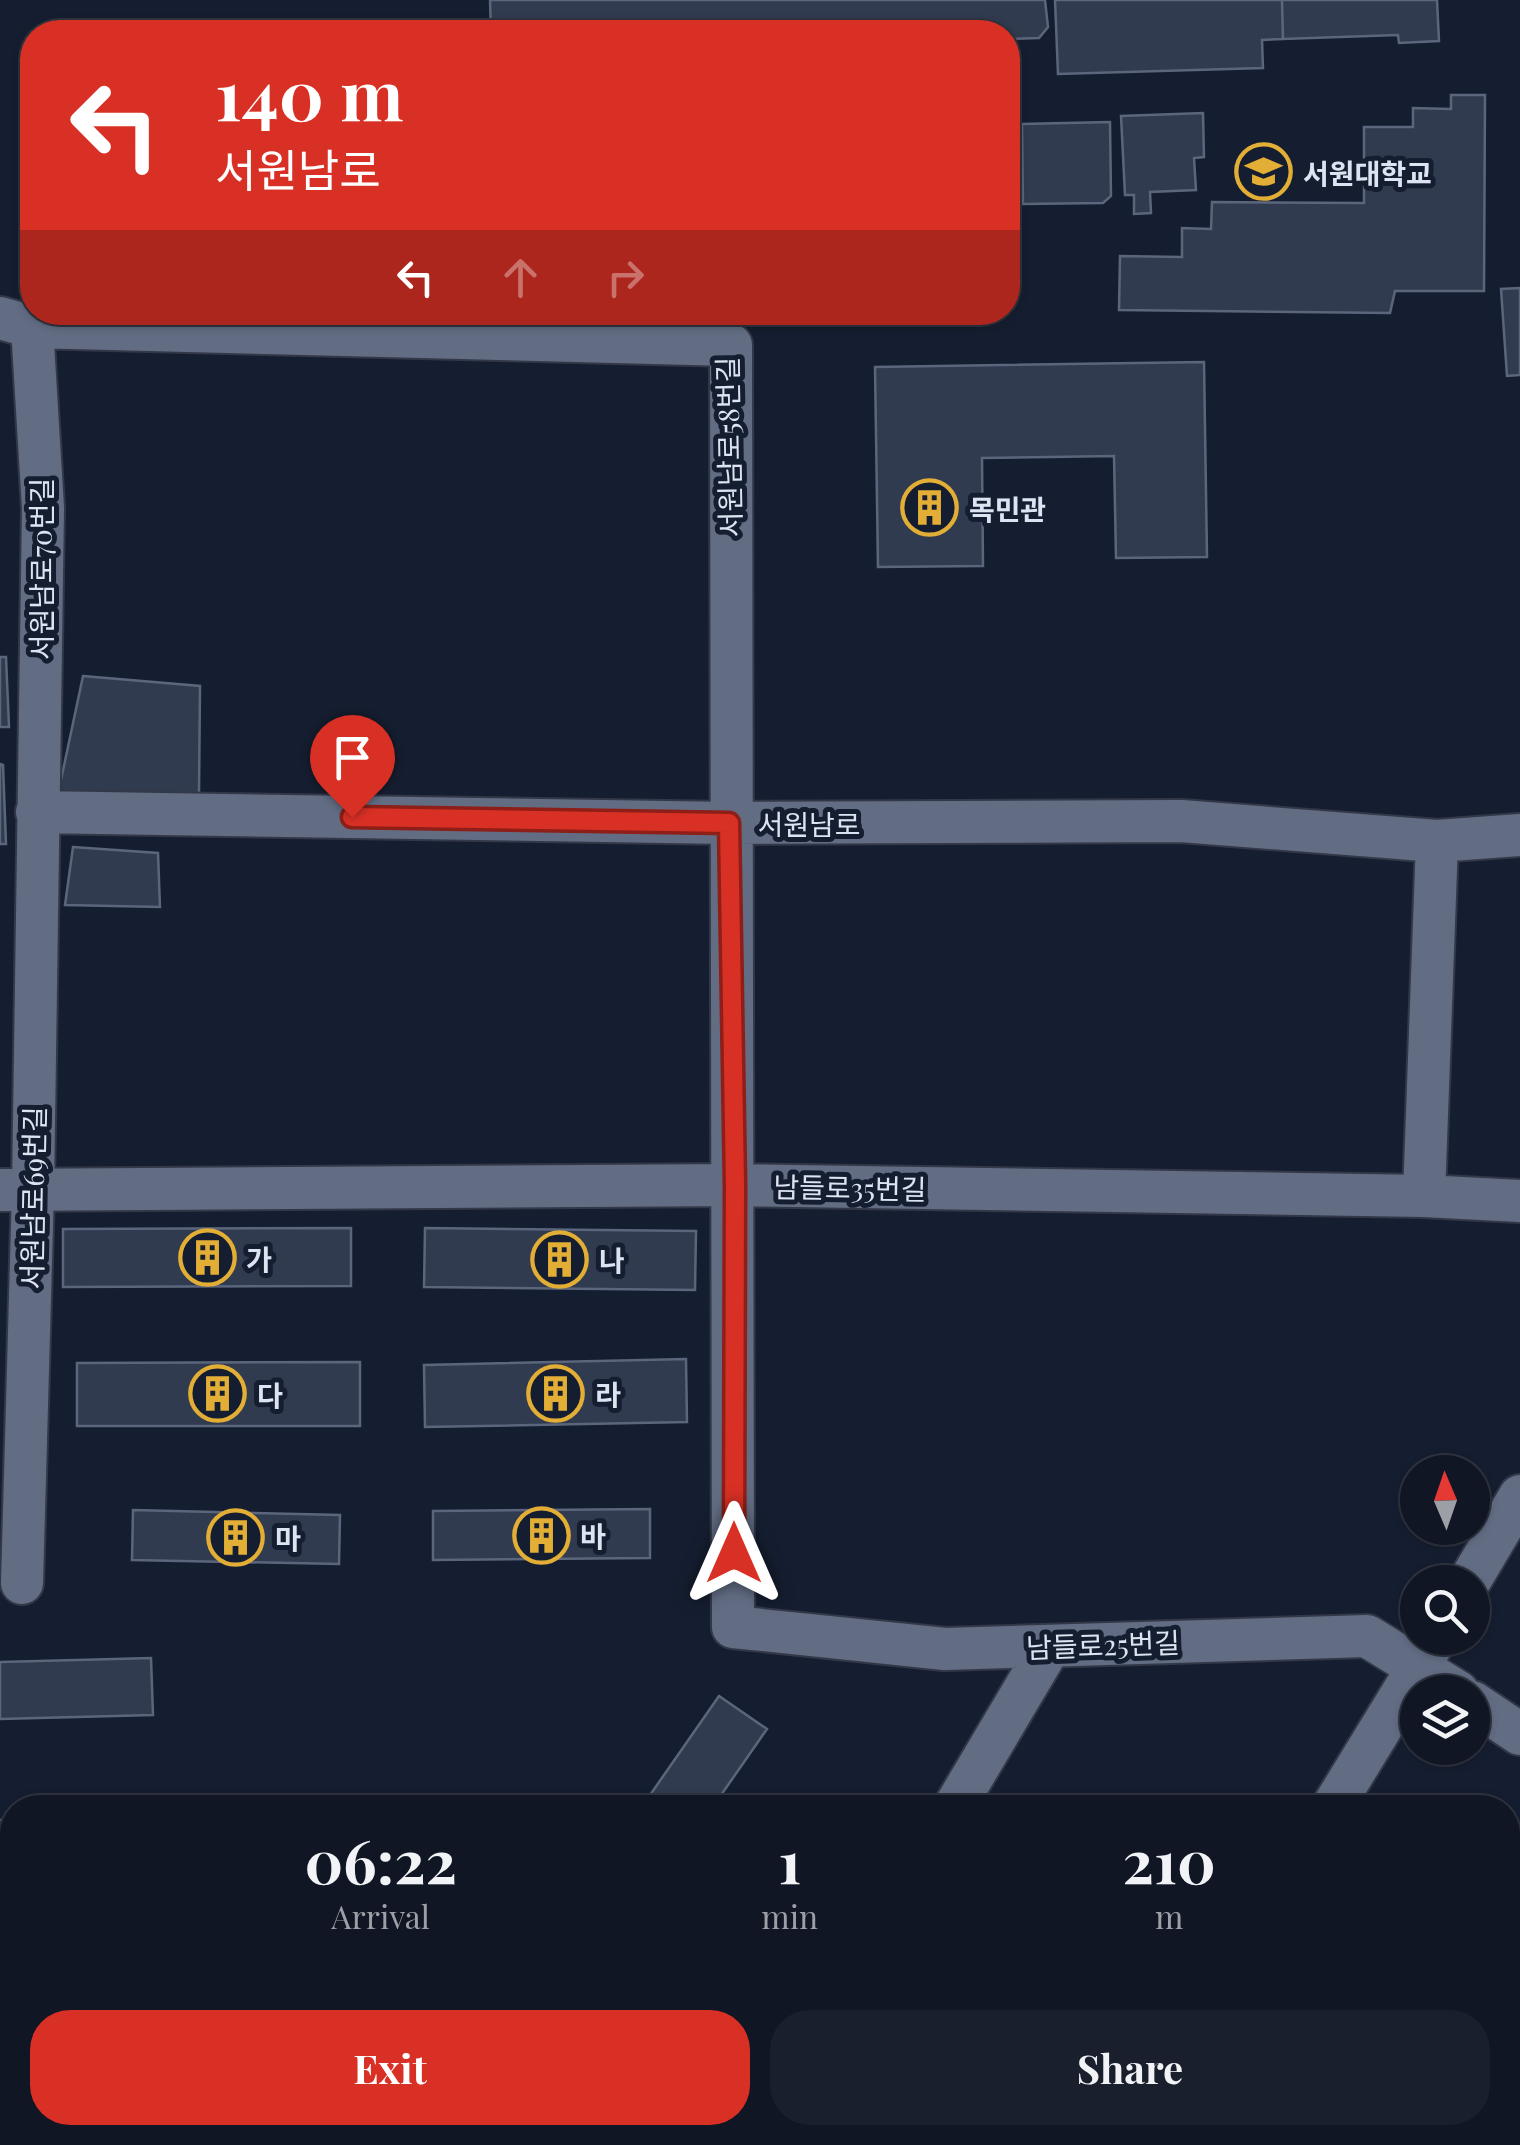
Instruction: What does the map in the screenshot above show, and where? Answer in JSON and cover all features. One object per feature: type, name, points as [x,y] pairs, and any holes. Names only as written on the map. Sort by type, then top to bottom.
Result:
[{"type":"street","name":"서원남로70번길","points":[[16,323],[43,508],[38,812]]},
{"type":"street","name":"서원남로58번길","points":[[81,325],[731,345],[729,823]]},
{"type":"street","name":"서원남로","points":[[38,812],[729,823],[1180,820],[1437,841],[1520,835]]},
{"type":"street","name":"서원남로69번길","points":[[22,1583],[15,1291],[17,1190],[38,812]]},
{"type":"street","points":[[729,823],[735,1185]]},
{"type":"street","points":[[1424,1196],[1437,841]]},
{"type":"street","name":"남들로35번길","points":[[17,1190],[735,1185],[1424,1196],[1520,1202]]},
{"type":"street","name":"남들로25번길","points":[[735,1185],[733,1627],[945,1648],[1366,1636],[1400,1645]]},
{"type":"street","points":[[1479,1565],[1520,1496]]},
{"type":"street","points":[[962,1795],[1050,1646]]},
{"type":"street","points":[[1340,1795],[1426,1655]]},
{"type":"street","points":[[1490,1714],[1520,1734]]},
{"type":"building","points":[[490,0],[1045,0],[1048,27],[1039,38],[1020,39],[1020,20],[491,20]]},
{"type":"building","points":[[1055,0],[1282,0],[1283,39],[1262,40],[1263,68],[1058,74]]},
{"type":"building","points":[[1282,0],[1437,0],[1439,41],[1399,43],[1398,35],[1283,39]]},
{"type":"building","points":[[1451,95],[1485,95],[1484,291],[1395,291],[1390,313],[1119,310],[1120,256],[1182,257],[1182,228],[1211,229],[1212,202],[1364,203],[1364,127],[1413,127],[1413,108],[1451,109]]},
{"type":"building","points":[[1203,113],[1204,157],[1194,158],[1196,190],[1150,192],[1151,213],[1134,214],[1134,195],[1125,195],[1121,116]]},
{"type":"building","points":[[1110,122],[1111,196],[1103,203],[1023,204],[1022,124]]},
{"type":"building","points":[[1520,288],[1520,375],[1507,376],[1501,289]]},
{"type":"building","name":"목민관","points":[[1204,362],[1207,557],[1116,558],[1114,456],[982,458],[983,566],[878,567],[875,367]]},
{"type":"building","points":[[0,657],[6,657],[9,727],[0,727]]},
{"type":"building","points":[[83,676],[200,686],[199,794],[58,794]]},
{"type":"building","points":[[0,764],[3,765],[6,844],[0,844]]},
{"type":"building","points":[[73,847],[158,853],[160,907],[65,905]]},
{"type":"building","name":"가","points":[[351,1228],[351,1286],[63,1287],[63,1229]]},
{"type":"building","name":"나","points":[[425,1228],[696,1231],[695,1290],[424,1287]]},
{"type":"building","name":"라","points":[[686,1359],[687,1422],[425,1427],[424,1365]]},
{"type":"building","name":"다","points":[[360,1362],[360,1426],[77,1426],[77,1363]]},
{"type":"building","name":"바","points":[[650,1509],[650,1558],[433,1560],[433,1511]]},
{"type":"building","name":"마","points":[[133,1510],[340,1515],[339,1564],[132,1560]]},
{"type":"building","points":[[151,1658],[153,1715],[0,1719],[0,1662]]},
{"type":"building","points":[[719,1696],[767,1729],[721,1795],[650,1795]]},
{"type":"place","name":"서원대학교","points":[[1264,172]]},
{"type":"place","name":"목민관","points":[[930,508]]},
{"type":"place","name":"가","points":[[207,1258]]},
{"type":"place","name":"나","points":[[560,1259]]},
{"type":"place","name":"라","points":[[556,1393]]},
{"type":"place","name":"다","points":[[218,1394]]},
{"type":"place","name":"바","points":[[541,1535]]},
{"type":"place","name":"마","points":[[236,1537]]},
{"type":"route","points":[[352,817],[729,823],[735,1185],[734,1553]]}]
